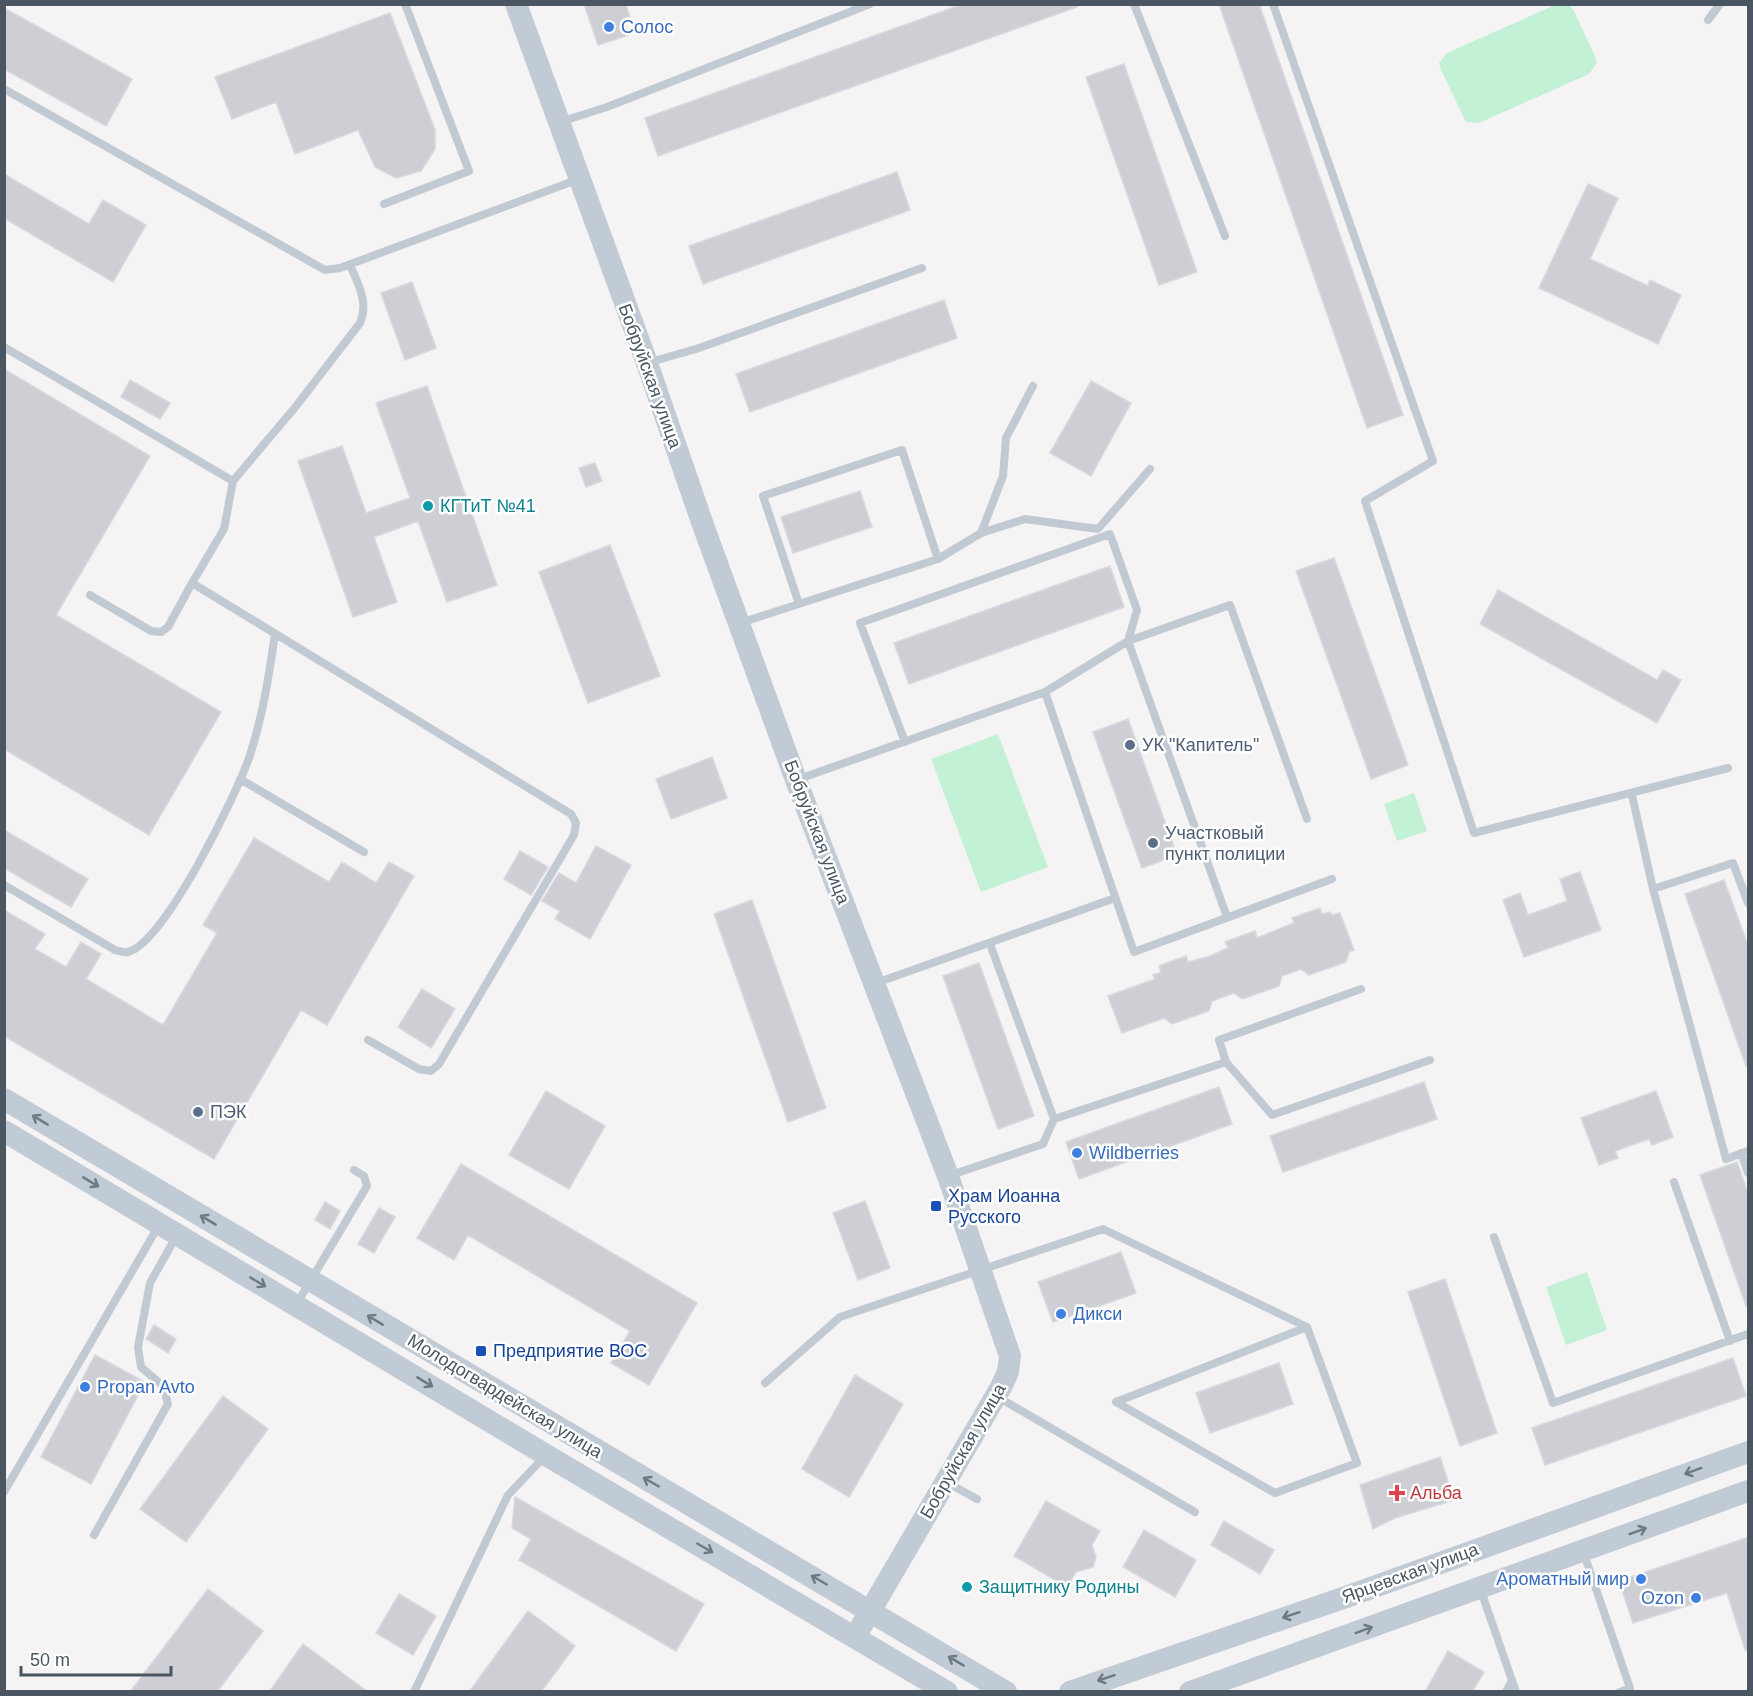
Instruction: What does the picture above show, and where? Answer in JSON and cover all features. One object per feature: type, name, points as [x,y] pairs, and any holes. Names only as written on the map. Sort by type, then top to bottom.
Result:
[{"type":"main road","name":"Бобруйская улица","points":[[516,4],[796,780],[948,1176],[1010,1356],[1008,1372],[995,1396],[855,1637]]},
{"type":"main road","name":"Молодогвардейская улица","points":[[4,1100],[1006,1692]]},
{"type":"main road","name":"Молодогвардейская улица","points":[[4,1131],[947,1692]]},
{"type":"main road","name":"Ярцевская улица","points":[[1070,1692],[1346,1597],[1749,1452]]},
{"type":"main road","name":"Ярцевская улица","points":[[1190,1692],[1749,1491]]},
{"type":"main road","points":[[1241,1692],[1276,1662]]},
{"type":"lane","points":[[384,204],[469,171],[405,4]]},
{"type":"lane","points":[[1134,4],[1225,236]]},
{"type":"lane","points":[[1274,4],[1432,462],[1365,501],[1474,833],[1632,795],[1728,768]]},
{"type":"lane","points":[[1708,20],[1720,4]]},
{"type":"lane","points":[[559,122],[607,107],[867,5]]},
{"type":"lane","points":[[4,89],[325,270],[350,265],[579,179]]},
{"type":"lane","points":[[90,595],[151,631],[161,632],[168,627],[224,529],[233,481],[297,405],[360,323],[365,312],[364,300],[350,265]]},
{"type":"lane","points":[[647,363],[696,349],[922,268]]},
{"type":"lane","points":[[4,347],[233,481]]},
{"type":"lane","points":[[981,533],[1003,476],[1006,438],[1034,386]]},
{"type":"lane","points":[[800,604],[763,496],[891,453],[902,450],[938,559]]},
{"type":"lane","points":[[740,624],[938,559],[981,533],[1025,519],[1098,529],[1150,469]]},
{"type":"lane","points":[[905,742],[860,623],[1110,534],[1137,610],[1128,641],[1227,917]]},
{"type":"lane","points":[[192,584],[571,814],[576,823],[574,835],[440,1064],[431,1071],[418,1069],[368,1040]]},
{"type":"lane","points":[[796,780],[1045,693],[1128,641],[1230,605],[1307,819]]},
{"type":"lane","points":[[4,885],[115,950],[127,953],[138,947],[171,910],[221,825],[240,780],[266,701],[275,634]]},
{"type":"lane","points":[[1045,693],[1134,952],[1332,879]]},
{"type":"lane","points":[[240,780],[364,852]]},
{"type":"lane","points":[[1632,795],[1653,889],[1726,1159],[1745,1152],[1749,1173]]},
{"type":"lane","points":[[1653,889],[1733,863],[1749,903]]},
{"type":"lane","points":[[876,984],[1114,898]]},
{"type":"lane","points":[[948,1176],[1043,1144],[1054,1119],[990,944]]},
{"type":"lane","points":[[1361,989],[1219,1040],[1226,1062],[1272,1115],[1430,1060]]},
{"type":"lane","points":[[1054,1119],[1226,1062]]},
{"type":"lane","points":[[296,1305],[367,1186],[364,1176],[354,1170]]},
{"type":"lane","points":[[1674,1182],[1730,1341]]},
{"type":"lane","points":[[4,1492],[169,1229]]},
{"type":"lane","points":[[94,1535],[168,1404],[163,1386],[141,1367],[138,1347],[150,1283],[169,1229]]},
{"type":"lane","points":[[765,1383],[840,1317],[1103,1229],[1307,1327],[1357,1463],[1275,1493],[1116,1402],[1307,1327]]},
{"type":"lane","points":[[1494,1237],[1553,1403],[1749,1334]]},
{"type":"lane","points":[[995,1396],[1195,1512]]},
{"type":"lane","points":[[414,1692],[508,1495],[546,1455]]},
{"type":"lane","points":[[945,1481],[977,1499]]},
{"type":"lane","points":[[1583,1551],[1630,1688],[1620,1692]]},
{"type":"lane","points":[[1480,1588],[1516,1692]]},
{"type":"lane","points":[[1506,1692],[1512,1680]]},
{"type":"green space","points":[[1568,4],[1574,11],[1595,56],[1597,63],[1589,74],[1479,123],[1466,122],[1439,63],[1447,53],[1555,5]]},
{"type":"green space","points":[[998,734],[1048,867],[981,892],[931,759]]},
{"type":"green space","points":[[1414,793],[1427,831],[1397,841],[1384,804]]},
{"type":"green space","points":[[1587,1272],[1607,1330],[1566,1345],[1546,1287]]},
{"type":"building","name":"Солос","points":[[584,4],[626,4],[630,18],[624,20],[629,35],[598,45]]},
{"type":"building","points":[[963,4],[1076,4],[1077,7],[658,156],[645,118]]},
{"type":"building","points":[[1219,4],[1259,4],[1403,415],[1367,428]]},
{"type":"building","points":[[4,8],[132,79],[106,126],[4,69]]},
{"type":"building","points":[[390,13],[435,130],[435,149],[421,171],[396,178],[375,167],[358,130],[295,154],[276,102],[232,119],[215,77]]},
{"type":"building","points":[[1124,64],[1197,272],[1159,285],[1086,77]]},
{"type":"building","points":[[897,172],[910,210],[703,284],[689,246]]},
{"type":"building","points":[[4,174],[89,224],[103,200],[146,225],[113,282],[4,218]]},
{"type":"building","points":[[1588,184],[1618,198],[1590,259],[1648,286],[1650,280],[1681,295],[1658,344],[1539,288]]},
{"type":"building","points":[[412,282],[436,348],[405,360],[381,293]]},
{"type":"building","points":[[944,300],[957,338],[750,412],[736,374]]},
{"type":"building","points":[[4,369],[150,456],[56,615],[221,712],[149,835],[4,749]]},
{"type":"building","points":[[130,380],[170,403],[160,419],[121,397]]},
{"type":"building","points":[[1091,381],[1131,403],[1091,476],[1050,453]]},
{"type":"building","name":"КГТиТ №41","points":[[427,386],[497,585],[447,602],[418,521],[374,537],[397,602],[353,617],[298,461],[342,446],[366,513],[410,498],[376,403]]},
{"type":"building","points":[[595,463],[602,481],[586,487],[579,468]]},
{"type":"building","points":[[860,491],[872,527],[793,553],[781,517]]},
{"type":"building","points":[[610,545],[660,676],[588,703],[539,572]]},
{"type":"building","points":[[1334,558],[1408,765],[1371,779],[1296,571]]},
{"type":"building","points":[[1110,566],[1124,607],[909,684],[894,643]]},
{"type":"building","points":[[1498,590],[1657,680],[1663,670],[1681,680],[1657,723],[1480,624]]},
{"type":"building","points":[[1128,719],[1177,855],[1142,868],[1093,732]]},
{"type":"building","points":[[712,757],[727,798],[671,819],[656,779]]},
{"type":"building","points":[[4,830],[88,879],[71,907],[4,868]]},
{"type":"building","points":[[254,838],[329,882],[342,862],[376,883],[389,862],[414,876],[327,1025],[301,1010],[214,1159],[4,1036],[4,910],[45,934],[35,949],[66,967],[81,942],[101,954],[86,979],[163,1025],[217,933],[203,925]]},
{"type":"building","points":[[596,846],[631,865],[590,939],[555,919],[560,911],[542,901],[559,873],[576,883]]},
{"type":"building","points":[[520,851],[548,867],[531,895],[504,879]]},
{"type":"building","points":[[1580,872],[1601,930],[1524,957],[1503,900],[1520,893],[1528,915],[1567,901],[1560,879]]},
{"type":"building","points":[[1724,880],[1749,948],[1749,1065],[1746,1066],[1685,894]]},
{"type":"building","points":[[752,900],[826,1108],[788,1122],[714,914]]},
{"type":"building","points":[[1320,908],[1322,914],[1340,913],[1354,950],[1349,952],[1346,962],[1309,975],[1301,969],[1282,976],[1279,986],[1242,999],[1234,993],[1212,1001],[1209,1011],[1172,1024],[1164,1018],[1122,1033],[1108,996],[1155,979],[1153,975],[1161,972],[1159,966],[1186,956],[1188,962],[1210,956],[1228,948],[1225,942],[1255,931],[1257,938],[1294,923],[1292,918]]},
{"type":"building","points":[[979,963],[1034,1116],[998,1129],[943,976]]},
{"type":"building","points":[[422,989],[455,1009],[431,1048],[398,1027]]},
{"type":"building","points":[[1424,1082],[1437,1119],[1283,1172],[1270,1136]]},
{"type":"building","points":[[1219,1087],[1232,1124],[1079,1179],[1066,1142]]},
{"type":"building","points":[[546,1091],[605,1126],[569,1189],[509,1155]]},
{"type":"building","points":[[1656,1091],[1673,1137],[1652,1145],[1649,1139],[1615,1151],[1618,1158],[1599,1165],[1581,1118]]},
{"type":"building","points":[[1737,1162],[1749,1196],[1749,1305],[1746,1306],[1700,1175]]},
{"type":"building","points":[[461,1164],[697,1303],[649,1385],[611,1363],[630,1331],[468,1235],[454,1260],[417,1238]]},
{"type":"building","points":[[865,1201],[890,1268],[858,1280],[833,1213]]},
{"type":"building","points":[[325,1202],[340,1211],[330,1229],[315,1220]]},
{"type":"building","points":[[379,1208],[395,1217],[374,1253],[358,1244]]},
{"type":"building","points":[[1121,1252],[1136,1293],[1053,1322],[1038,1282]]},
{"type":"building","points":[[1445,1279],[1497,1433],[1460,1446],[1408,1292]]},
{"type":"building","points":[[154,1325],[176,1339],[168,1353],[146,1339]]},
{"type":"building","points":[[95,1355],[145,1382],[91,1484],[41,1457]]},
{"type":"building","points":[[1733,1358],[1746,1396],[1545,1465],[1532,1428]]},
{"type":"building","points":[[1279,1363],[1293,1404],[1210,1433],[1196,1393]]},
{"type":"building","points":[[855,1375],[903,1404],[849,1497],[802,1469]]},
{"type":"building","points":[[223,1396],[268,1429],[186,1542],[140,1509]]},
{"type":"building","points":[[1440,1457],[1454,1500],[1395,1518],[1373,1529],[1360,1485]]},
{"type":"building","points":[[515,1497],[704,1604],[676,1651],[519,1560],[531,1539],[512,1528]]},
{"type":"building","points":[[1046,1501],[1100,1531],[1092,1545],[1096,1557],[1093,1567],[1076,1572],[1067,1587],[1014,1556]]},
{"type":"building","points":[[1224,1521],[1274,1550],[1260,1574],[1211,1545]]},
{"type":"building","points":[[1144,1530],[1196,1560],[1175,1597],[1123,1567]]},
{"type":"building","points":[[1749,1537],[1749,1650],[1745,1650],[1727,1593],[1633,1623],[1619,1581]]},
{"type":"building","points":[[208,1589],[263,1631],[217,1692],[130,1692]]},
{"type":"building","points":[[399,1594],[436,1616],[413,1655],[376,1633]]},
{"type":"building","points":[[528,1611],[575,1646],[541,1692],[469,1692]]},
{"type":"building","points":[[303,1644],[368,1692],[269,1692]]},
{"type":"building","points":[[1448,1651],[1484,1672],[1472,1692],[1425,1692]]},
{"type":"place","name":"Солос","points":[[609,27]]},
{"type":"place","name":"КГТиТ №41","points":[[428,506]]},
{"type":"place","name":"УК \"Капитель\"","points":[[1130,745]]},
{"type":"place","name":"Участковый пункт полиции","points":[[1153,843]]},
{"type":"place","name":"ПЭК","points":[[198,1112]]},
{"type":"place","name":"Wildberries","points":[[1077,1153]]},
{"type":"place","name":"Храм Иоанна Русского","points":[[936,1206]]},
{"type":"place","name":"Дикси","points":[[1061,1314]]},
{"type":"place","name":"Предприятие ВОС","points":[[481,1351]]},
{"type":"place","name":"Propan Avto","points":[[85,1387]]},
{"type":"place","name":"Альба","points":[[1397,1493]]},
{"type":"place","name":"Ароматный мир","points":[[1641,1579]]},
{"type":"place","name":"Защитнику Родины","points":[[967,1587]]},
{"type":"place","name":"Ozon","points":[[1696,1598]]}]
